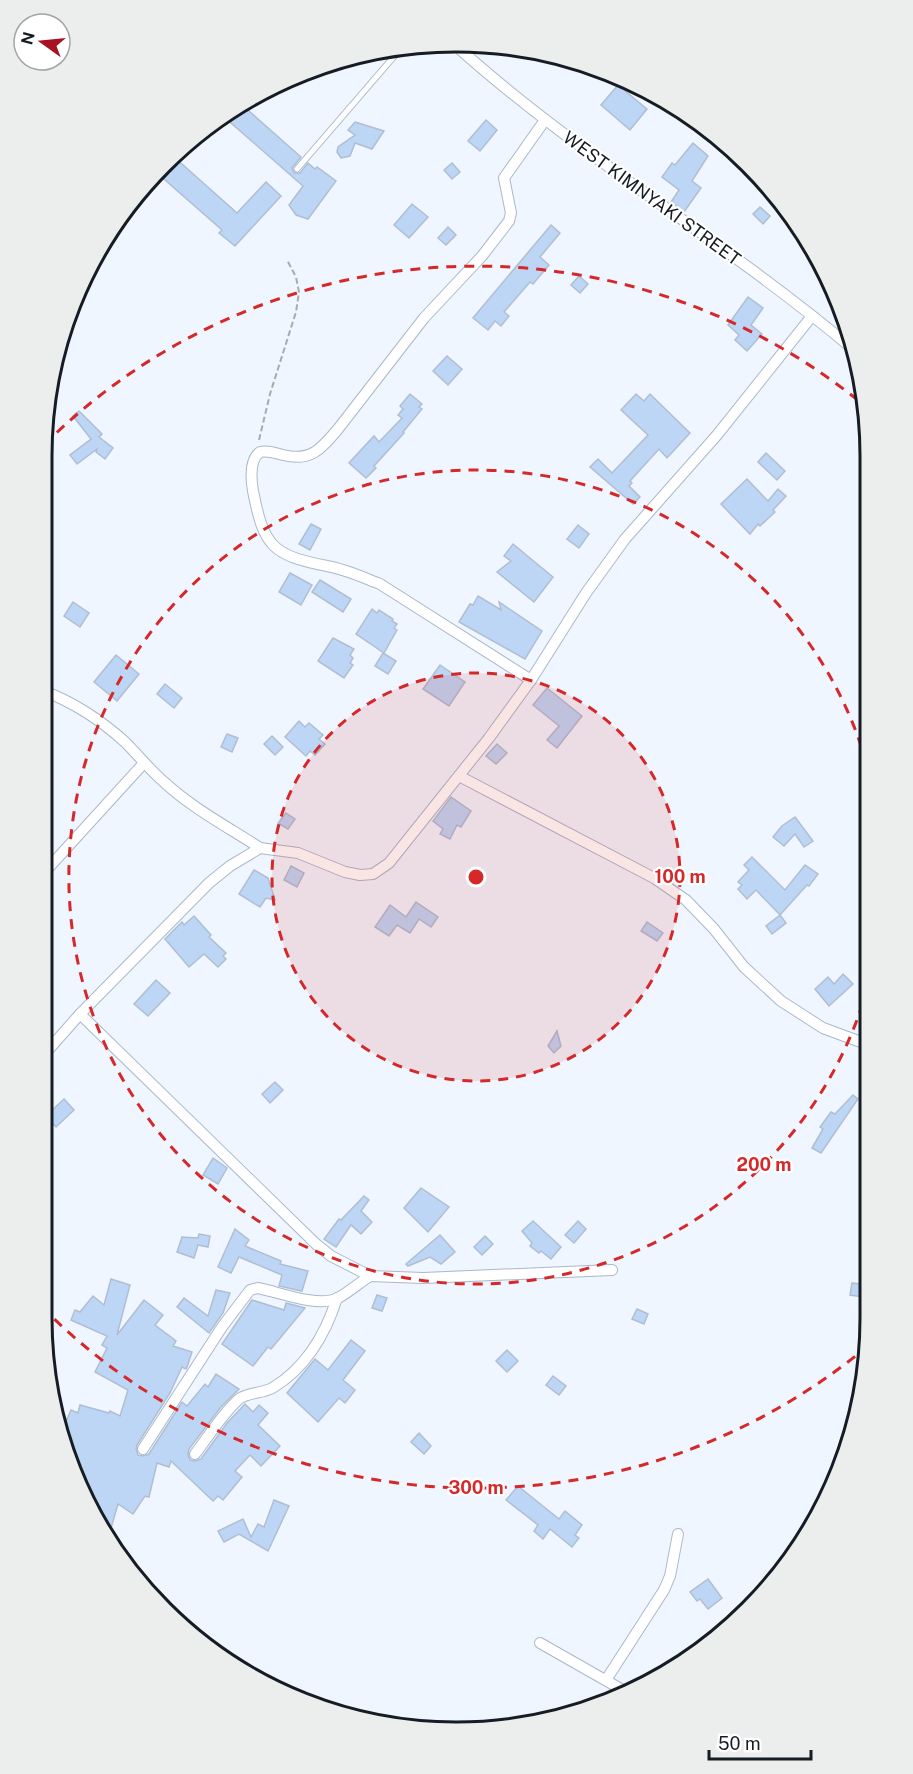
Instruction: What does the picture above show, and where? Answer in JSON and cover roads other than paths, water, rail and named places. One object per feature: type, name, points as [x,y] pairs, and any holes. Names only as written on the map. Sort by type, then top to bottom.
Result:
[{"type":"street","name":"WEST KIMNYAKI STREET","points":[[463,52],[495,81],[545,120],[843,339]]},
{"type":"street","points":[[531,680],[380,584],[354,573],[293,558],[279,551],[268,540],[260,522],[251,473],[256,454],[264,451],[291,457],[312,455],[324,446],[424,318],[482,256],[509,221],[512,213],[504,178],[545,120]]},
{"type":"street","points":[[52,694],[61,697],[96,720],[124,741],[144,763],[185,799],[260,848],[298,853],[345,872],[360,875],[373,874],[389,863],[459,776],[531,680],[586,593],[625,539],[717,435],[812,315]]},
{"type":"street","points":[[52,863],[144,763]]},
{"type":"street","points":[[459,776],[654,878],[686,900],[714,929],[744,967],[781,1001],[823,1028],[860,1042]]},
{"type":"street","points":[[52,1046],[80,1014],[209,883],[230,866],[260,848]]},
{"type":"street","points":[[80,1014],[316,1244],[331,1256],[370,1276],[423,1278],[612,1270]]},
{"type":"street","points":[[142,1449],[222,1327],[250,1290],[258,1288],[324,1301],[337,1298],[370,1276]]},
{"type":"street","points":[[195,1454],[241,1398],[272,1388],[286,1379],[303,1362],[326,1328],[337,1298]]},
{"type":"street","points":[[606,1680],[664,1590],[670,1576],[678,1534]]},
{"type":"street","points":[[540,1643],[619,1687]]},
{"type":"lane","points":[[297,169],[393,58]]}]
